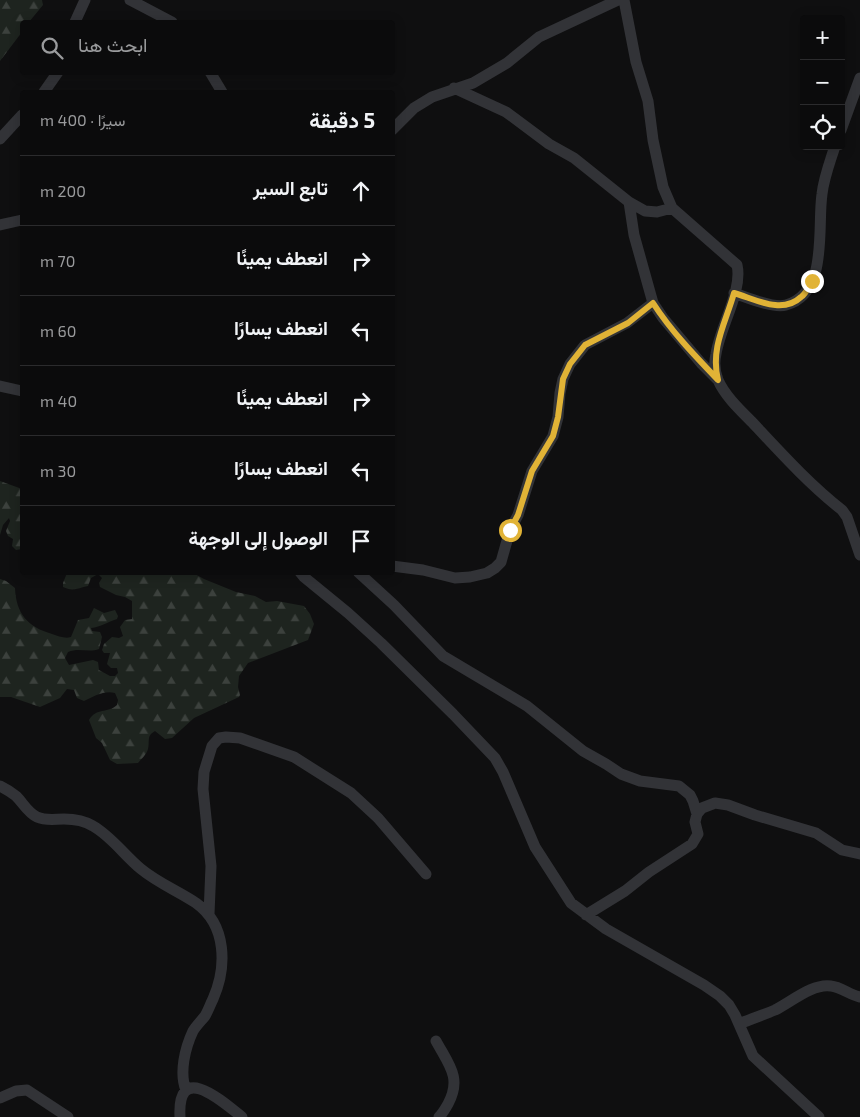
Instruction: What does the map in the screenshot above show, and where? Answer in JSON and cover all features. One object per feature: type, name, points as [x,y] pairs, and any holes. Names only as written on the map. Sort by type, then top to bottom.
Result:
[{"type":"street","points":[[76,20],[85,0]]},
{"type":"street","points":[[130,0],[168,20]]},
{"type":"street","points":[[395,127],[414,108],[432,97],[473,83],[507,63],[539,37],[618,0]]},
{"type":"street","points":[[624,0],[636,62],[648,101],[653,140],[663,187],[672,208],[737,266],[739,273],[715,356],[718,380]]},
{"type":"street","points":[[45,90],[56,75]]},
{"type":"street","points":[[212,75],[221,90]]},
{"type":"street","points":[[845,119],[860,78]]},
{"type":"street","points":[[454,88],[506,112],[549,144],[574,158],[628,202],[645,211],[657,212],[672,208]]},
{"type":"street","points":[[0,139],[20,118]]},
{"type":"street","points":[[734,293],[776,306],[784,306],[801,298],[817,268],[824,178],[834,150]]},
{"type":"street","points":[[628,202],[634,235],[653,303],[663,318],[718,380],[734,403],[786,458],[842,510],[847,517],[860,555]]},
{"type":"street","points":[[0,225],[20,220]]},
{"type":"street","points":[[395,566],[423,570],[455,578],[487,573],[501,562],[510,530],[518,515],[532,471],[553,436],[558,417],[563,379],[570,364],[585,345],[628,323],[653,303]]},
{"type":"street","points":[[0,386],[20,391]]},
{"type":"street","points":[[302,575],[381,643],[495,758],[544,864],[572,903],[606,929],[720,996],[729,1005],[753,1056],[819,1117]]},
{"type":"street","points":[[361,575],[394,604],[443,656],[527,706],[575,746],[620,774],[640,782],[679,786],[690,795],[696,807],[695,822],[698,834],[692,844],[649,872],[625,891],[586,915]]},
{"type":"street","points":[[186,1090],[182,1076],[186,1051],[194,1031],[206,1014],[214,996],[222,967],[222,947],[210,914],[211,866],[203,789],[204,772],[212,746],[219,738],[240,738],[294,756],[351,793],[378,818],[426,874]]},
{"type":"street","points":[[0,786],[17,797],[37,817],[48,820],[73,820],[93,826],[141,870],[157,882],[196,903],[210,914]]},
{"type":"street","points":[[696,814],[702,808],[715,803],[728,805],[816,833],[842,850],[860,854]]},
{"type":"street","points":[[739,1024],[776,1009],[798,996],[826,986],[836,986],[852,996],[860,997]]},
{"type":"street","points":[[436,1041],[453,1073],[455,1092],[443,1114],[439,1117]]},
{"type":"street","points":[[180,1117],[179,1103],[181,1097],[186,1090],[196,1087],[206,1090],[242,1117]]},
{"type":"street","points":[[0,1098],[16,1091],[27,1090],[68,1117]]},
{"type":"green space","points":[[0,0],[42,0],[43,5],[31,20],[20,20],[20,35],[0,61]]},
{"type":"green space","points":[[0,481],[20,488],[20,549],[16,550],[12,546],[13,539],[8,536],[6,531],[10,521],[9,518],[3,525],[0,535]]},
{"type":"green space","points":[[66,575],[96,575],[91,578],[88,586],[73,589],[63,587]]},
{"type":"green space","points":[[99,575],[197,575],[236,592],[255,596],[266,602],[277,601],[304,606],[314,624],[308,640],[248,663],[239,676],[239,697],[194,718],[172,738],[165,739],[155,731],[149,737],[148,749],[138,763],[117,764],[110,760],[102,743],[96,738],[89,720],[95,713],[117,705],[118,700],[115,693],[103,693],[84,701],[77,698],[74,690],[67,689],[60,698],[40,707],[11,697],[0,697],[0,579],[15,588],[21,612],[30,623],[36,628],[66,638],[71,637],[78,620],[89,618],[94,608],[104,613],[115,610],[118,616],[117,619],[91,628],[92,631],[100,632],[102,637],[99,649],[68,652],[65,658],[69,665],[93,660],[98,662],[99,670],[110,676],[115,676],[118,673],[117,668],[111,668],[107,664],[110,653],[104,653],[102,650],[104,644],[112,637],[119,638],[123,636],[120,627],[125,620],[132,619],[132,601],[100,587],[99,583],[102,578]]},
{"type":"route","points":[[510,530],[518,515],[532,471],[553,436],[558,417],[563,379],[570,364],[585,345],[628,323],[653,303],[663,318],[718,380],[715,356],[719,337],[734,293],[776,306],[784,306],[801,298],[812,281]]}]
